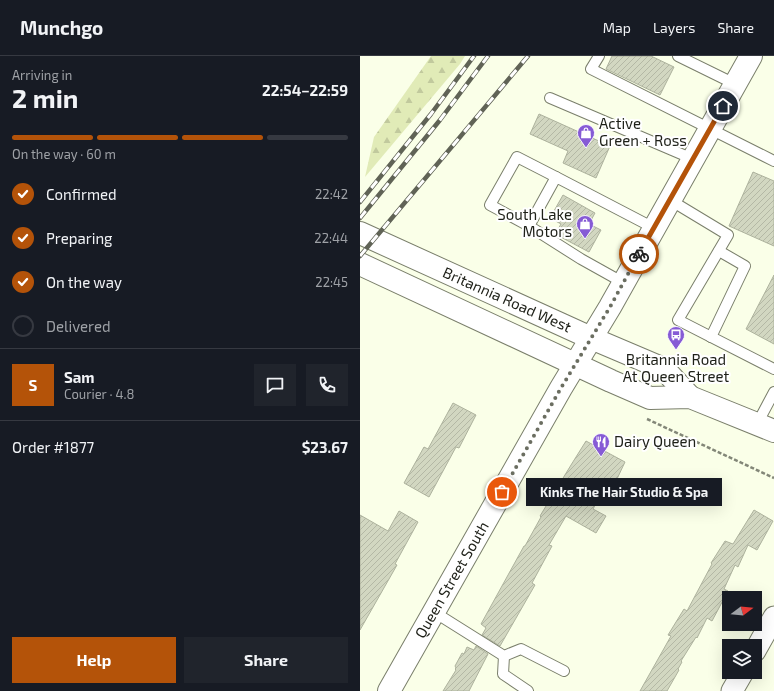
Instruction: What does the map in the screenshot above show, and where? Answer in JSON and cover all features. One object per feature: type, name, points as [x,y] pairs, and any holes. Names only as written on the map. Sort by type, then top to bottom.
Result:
[{"type":"main road","name":"Queen Street South","points":[[389,691],[561,388],[624,283],[751,56]]},
{"type":"main road","name":"Britannia Road West","points":[[360,233],[664,369],[690,397]]},
{"type":"main road","name":"Britannia Road West","points":[[360,264],[611,382],[650,398],[690,397],[766,428]]},
{"type":"street","points":[[762,639],[774,617]]},
{"type":"street","points":[[732,691],[739,679]]},
{"type":"lane","points":[[599,56],[591,69],[774,161]]},
{"type":"lane","points":[[678,56],[735,84]]},
{"type":"lane","points":[[550,98],[693,159]]},
{"type":"lane","points":[[624,283],[581,259],[529,226],[490,205],[517,157],[654,228]]},
{"type":"lane","points":[[529,226],[556,177]]},
{"type":"lane","points":[[670,200],[728,235],[678,320],[774,368]]},
{"type":"lane","points":[[711,337],[745,266],[719,251]]},
{"type":"lane","points":[[766,428],[774,392]]},
{"type":"lane","points":[[434,612],[504,656]]},
{"type":"lane","points":[[504,656],[522,649],[564,671]]},
{"type":"lane","points":[[504,656],[503,674],[528,691]]},
{"type":"path","points":[[644,417],[774,478]]},
{"type":"green space","points":[[431,56],[465,56],[460,64],[365,177],[374,137]]},
{"type":"building","points":[[612,56],[651,56],[674,67],[660,95],[606,69]]},
{"type":"building","name":"Active Green + Ross","points":[[539,114],[610,146],[596,178],[563,163],[568,151],[530,134]]},
{"type":"building","points":[[753,172],[774,181],[774,246],[729,226]]},
{"type":"building","points":[[563,195],[595,213],[589,224],[601,230],[589,252],[555,234],[561,224],[550,218]]},
{"type":"building","points":[[774,275],[774,344],[746,329]]},
{"type":"building","points":[[453,403],[476,415],[459,448],[456,447],[429,497],[404,483],[424,447],[428,449]]},
{"type":"building","points":[[586,441],[625,462],[616,481],[610,478],[593,509],[606,516],[596,533],[566,516],[549,545],[552,546],[532,583],[535,585],[500,646],[482,635],[486,628],[481,624],[541,517],[540,516]]},
{"type":"building","points":[[754,510],[773,521],[757,550],[748,545],[738,567],[735,565],[724,589],[728,591],[722,591],[722,602],[712,621],[707,618],[697,638],[696,637],[681,661],[679,670],[667,691],[640,691],[671,636],[668,635],[684,609],[687,611],[712,564],[711,563],[725,541],[733,544]]},
{"type":"building","points":[[399,511],[418,522],[395,564],[397,565],[360,630],[360,515],[388,531]]},
{"type":"building","points":[[476,646],[488,654],[469,691],[443,691],[456,670],[455,666],[462,653],[464,654],[467,647],[474,650]]},
{"type":"railway","points":[[360,202],[431,114],[474,56]]},
{"type":"railway","points":[[360,218],[440,120],[488,56]]},
{"type":"railway","points":[[360,256],[528,56]]},
{"type":"way so far","points":[[502,492],[561,388],[610,307],[639,254]]},
{"type":"place","name":"Active Green + Ross","points":[[586,148]]},
{"type":"place","name":"South Lake Motors","points":[[585,239]]},
{"type":"place","name":"Britannia Road At Queen Street","points":[[676,350]]},
{"type":"place","name":"Dairy Queen","points":[[601,457]]},
{"type":"place","name":"Kinks The Hair Studio & Spa","points":[[502,492]]},
{"type":"route","points":[[639,254],[723,106]]}]
